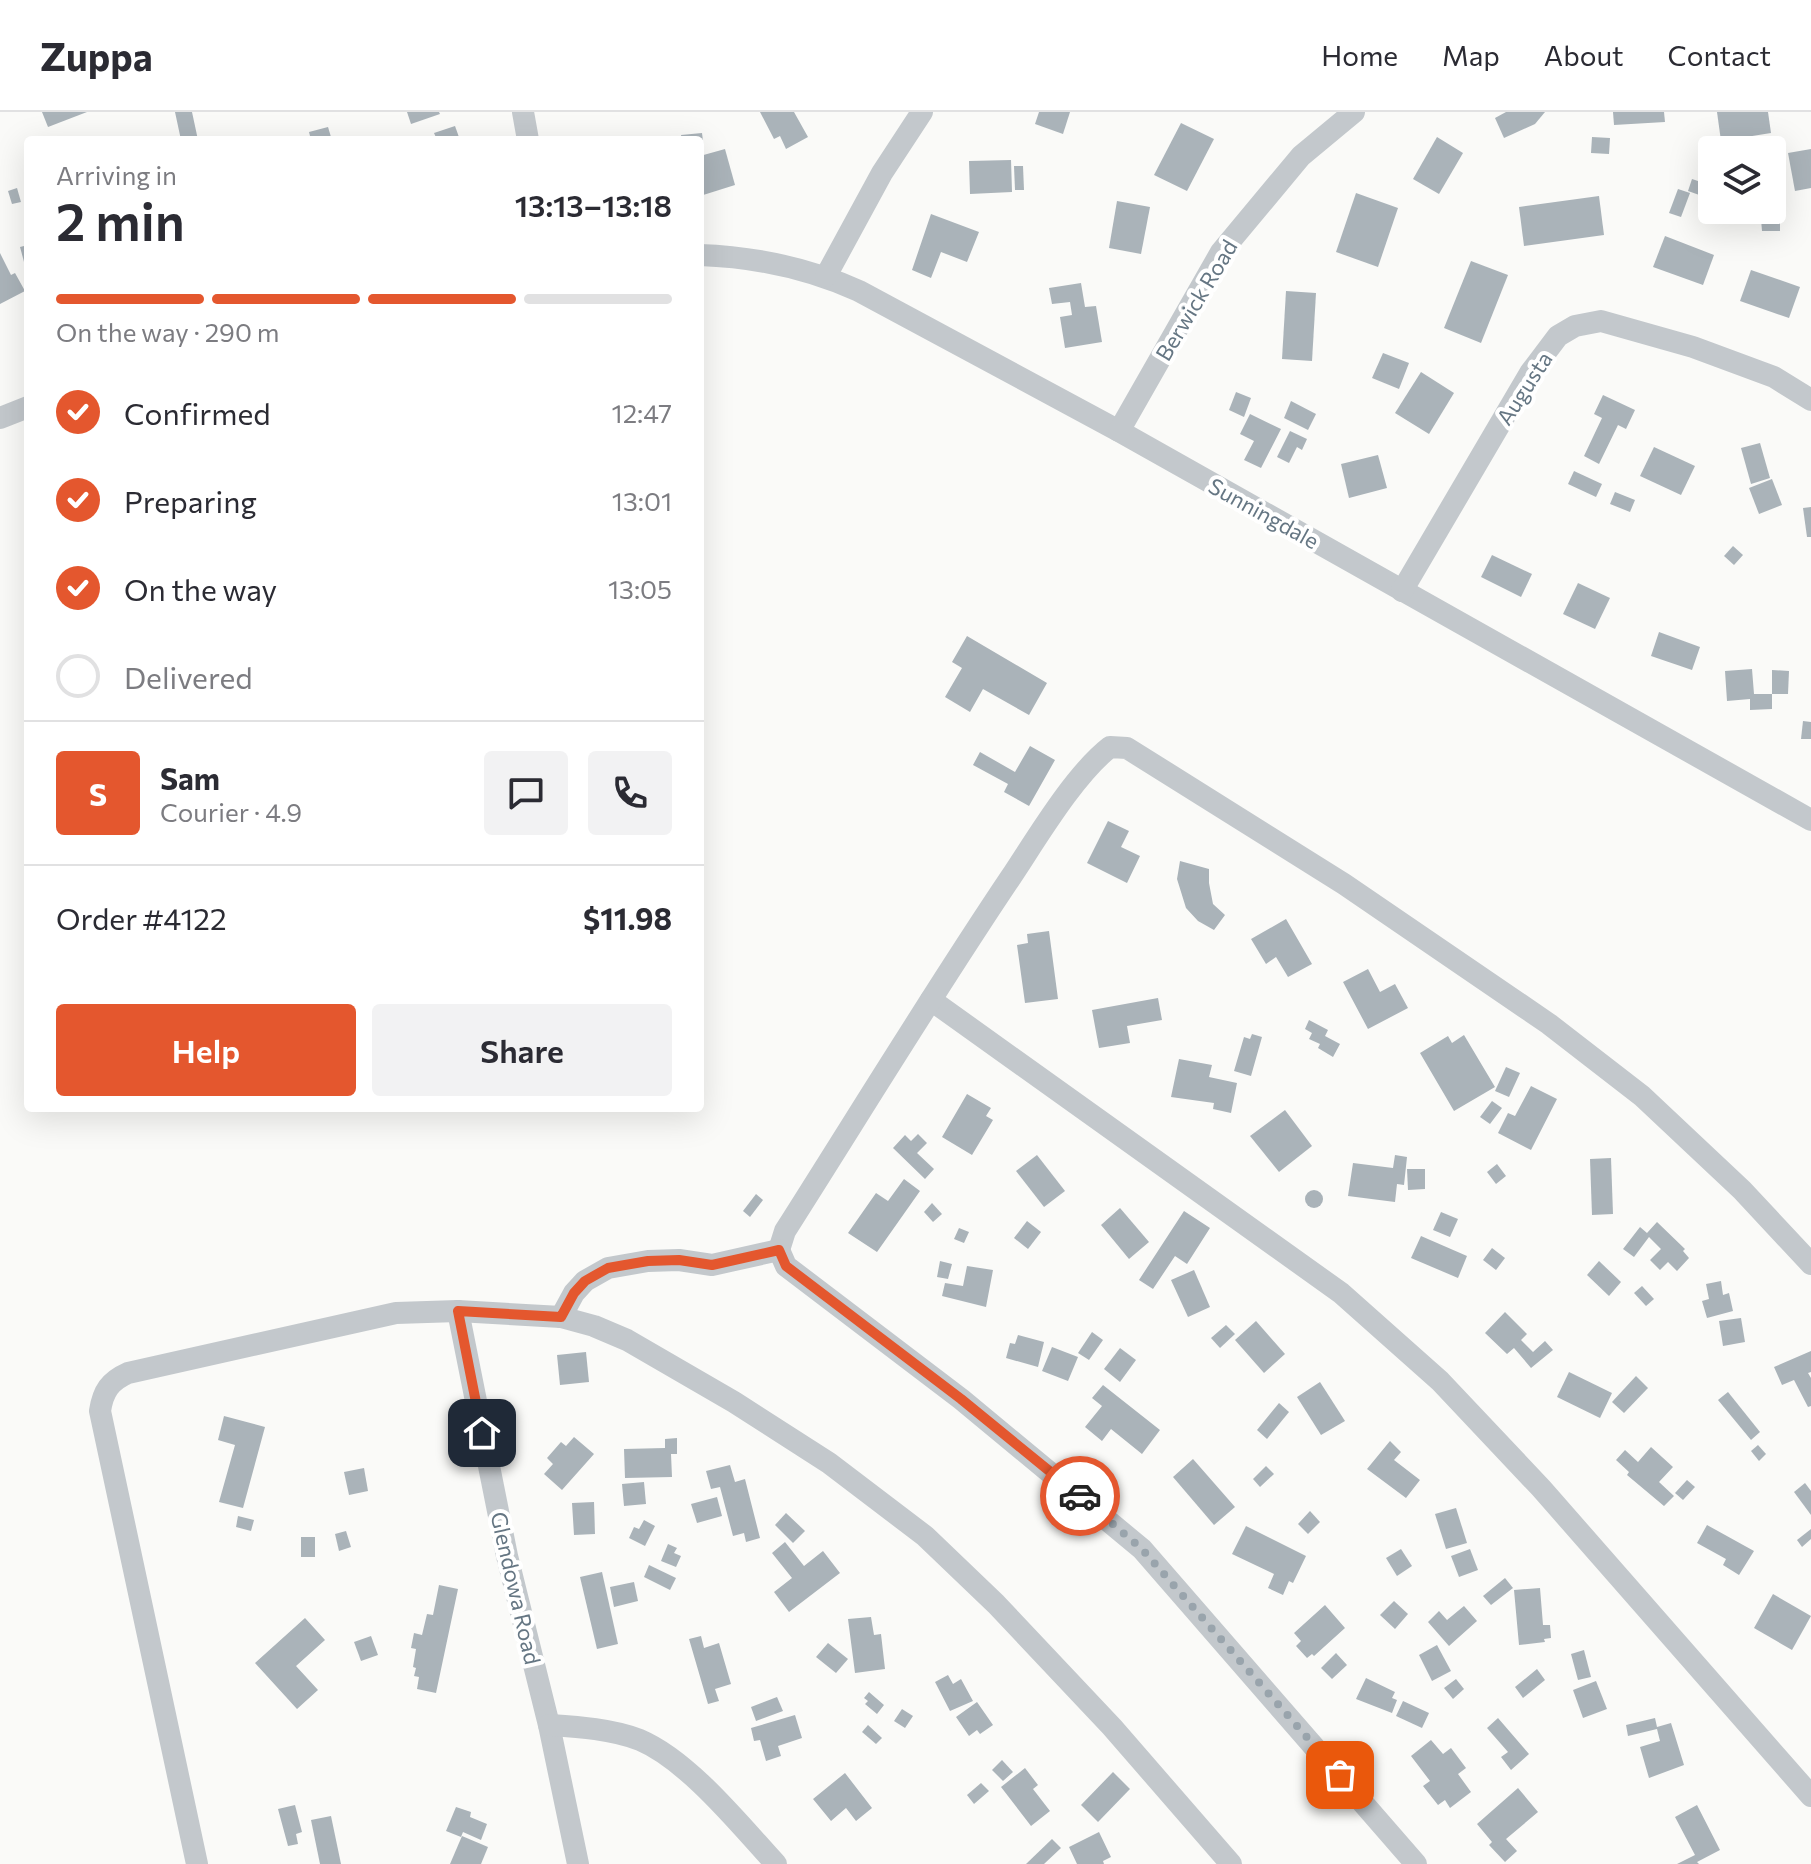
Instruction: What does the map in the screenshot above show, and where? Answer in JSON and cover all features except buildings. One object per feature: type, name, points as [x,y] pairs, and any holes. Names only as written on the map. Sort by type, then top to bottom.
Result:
[{"type":"street","points":[[523,112],[527,136]]},
{"type":"street","points":[[826,276],[882,173],[922,112]]},
{"type":"street","name":"Berwick Road","points":[[1119,431],[1221,252],[1301,156],[1354,112]]},
{"type":"street","name":"Sunningdale","points":[[704,255],[730,256],[789,266],[826,276],[872,298],[1119,431],[1811,820]]},
{"type":"street","name":"Augusta","points":[[1402,591],[1530,373],[1558,336],[1575,326],[1601,321],[1693,347],[1774,377],[1811,400]]},
{"type":"street","points":[[0,418],[24,409]]},
{"type":"street","points":[[1416,1864],[1142,1549],[961,1399],[786,1266],[779,1250],[785,1231],[931,1000],[1045,828],[1096,758],[1110,747],[1127,748],[1344,884],[1549,1024],[1642,1096],[1742,1190],[1811,1264]]},
{"type":"street","points":[[931,1000],[1341,1293],[1440,1381],[1541,1488],[1811,1796]]},
{"type":"street","points":[[561,1317],[574,1293],[585,1281],[608,1268],[648,1261],[679,1260],[712,1265],[779,1250]]},
{"type":"street","points":[[197,1864],[100,1411],[102,1396],[116,1378],[128,1373],[396,1313],[458,1311],[561,1317],[594,1326],[627,1340],[734,1402],[829,1463],[925,1536],[996,1604],[1112,1727],[1231,1864]]},
{"type":"street","name":"Glendowa Road","points":[[458,1311],[507,1556],[549,1725],[578,1864]]},
{"type":"street","points":[[549,1725],[593,1728],[617,1734],[640,1741],[670,1758],[716,1799],[776,1864]]},
{"type":"way so far","points":[[1080,1496],[1142,1549],[1340,1775]]},
{"type":"route","points":[[482,1433],[458,1311],[561,1317],[574,1293],[585,1281],[608,1268],[648,1261],[679,1260],[712,1265],[779,1250],[786,1266],[961,1399],[1080,1496]]}]
